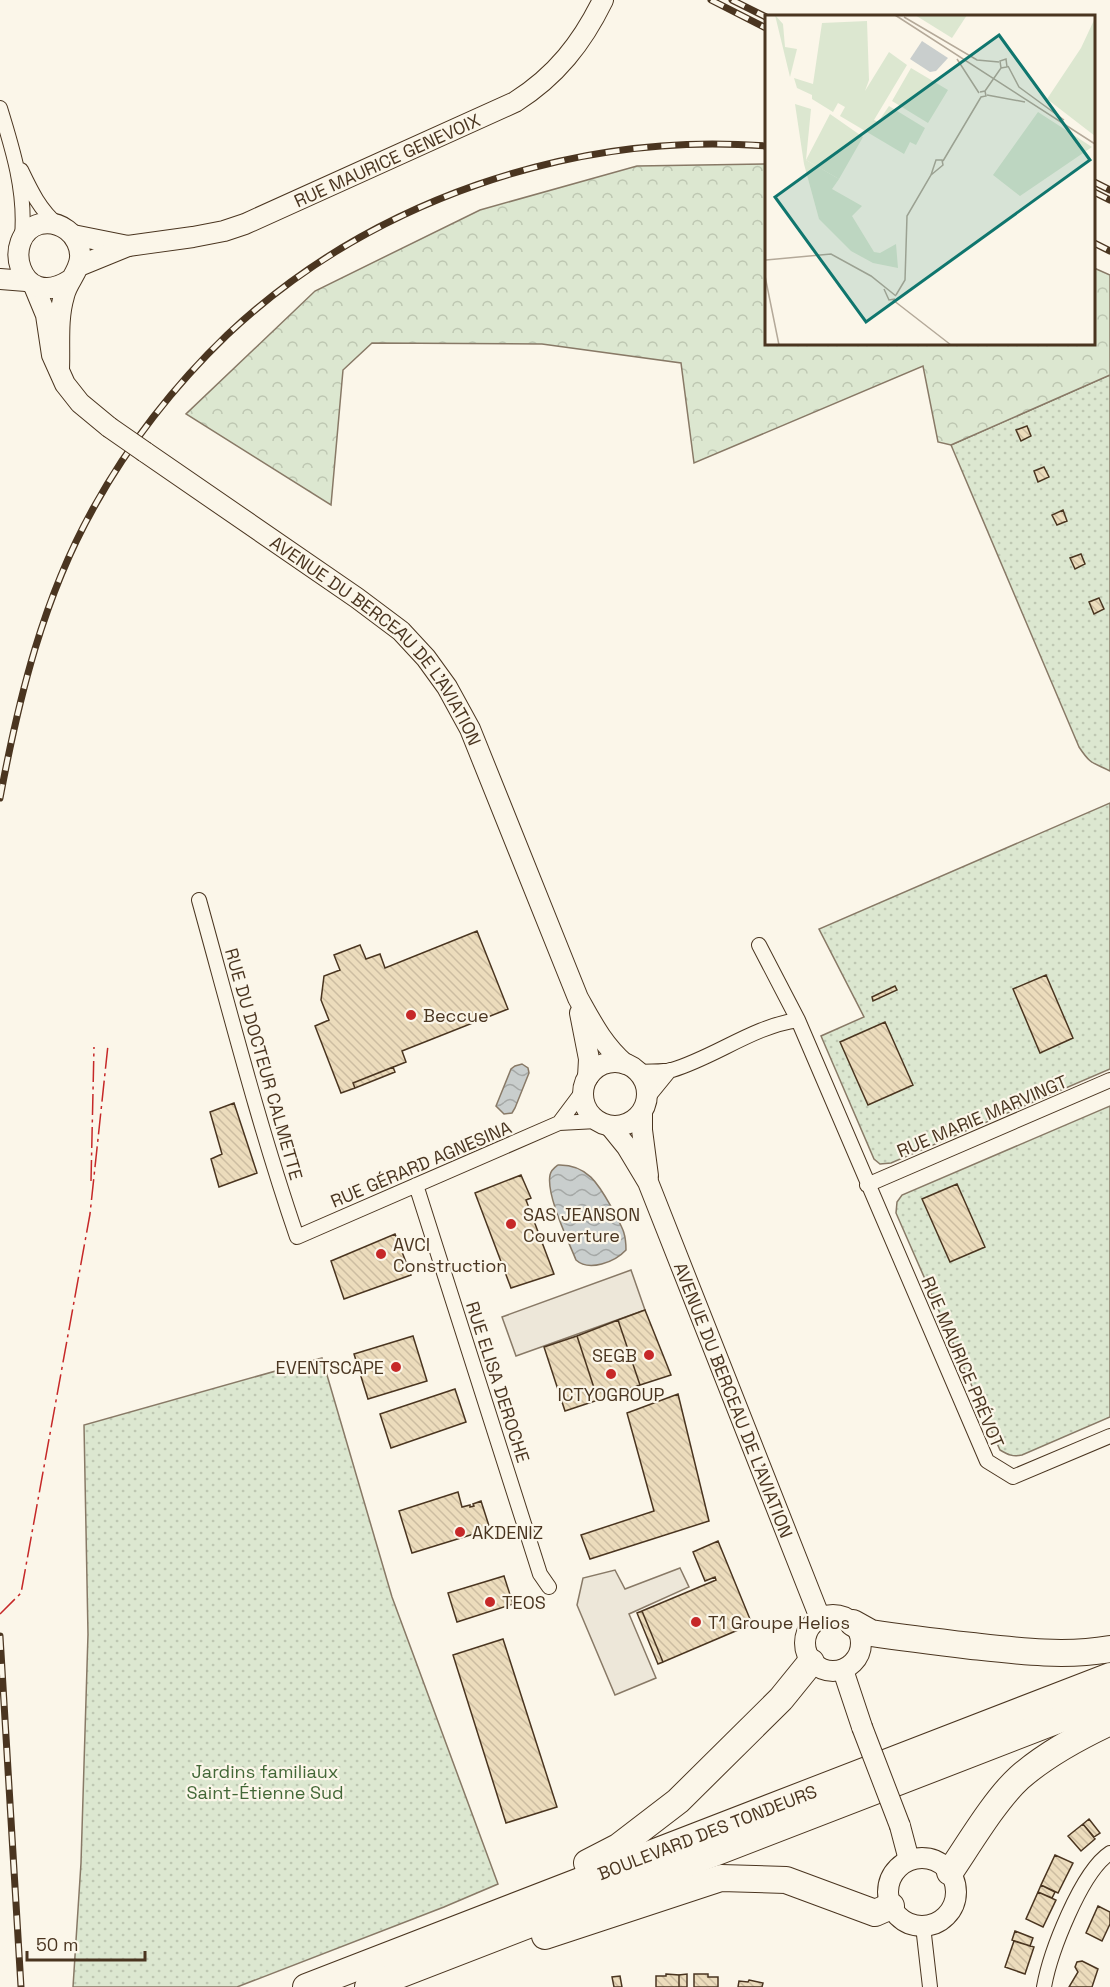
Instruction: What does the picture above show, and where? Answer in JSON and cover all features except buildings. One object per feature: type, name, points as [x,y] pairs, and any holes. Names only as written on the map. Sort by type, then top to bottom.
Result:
[{"type":"highway","points":[[853,1623],[871,1633],[1001,1649],[1091,1653],[1110,1649]]},
{"type":"highway","points":[[449,1932],[618,1847],[678,1801],[782,1699],[812,1662]]},
{"type":"highway","name":"BOULEVARD DES TONDEURS","points":[[306,1987],[1110,1676]]},
{"type":"highway","name":"BOULEVARD DES TONDEURS","points":[[368,1987],[1110,1700]]},
{"type":"highway","points":[[950,1872],[995,1807],[1018,1779],[1055,1751],[1110,1722]]},
{"type":"highway","points":[[389,1987],[721,1878],[786,1880],[875,1913],[891,1906]]},
{"type":"street","name":"RUE MAURICE GENEVOIX","points":[[128,246],[194,237],[245,224],[515,102],[542,84],[568,57],[581,40],[603,0]]},
{"type":"street","points":[[0,108],[16,161],[23,206],[15,255],[16,265],[30,284]]},
{"type":"street","points":[[16,161],[36,201],[47,216],[65,230],[78,245],[80,255],[75,273],[64,295],[61,313],[59,369]]},
{"type":"street","points":[[0,258],[29,229],[48,223],[65,230],[128,246]]},
{"type":"street","points":[[0,279],[48,289],[60,287],[75,273],[128,246]]},
{"type":"street","name":"AVENUE DU BERCEAU DE L'AVIATION","points":[[30,284],[46,315],[52,355],[72,394],[90,412],[357,598],[401,632],[426,658],[447,687],[470,729],[579,998],[593,1026],[610,1051],[632,1068]]},
{"type":"street","name":"RUE DU DOCTEUR CALMETTE","points":[[199,900],[248,1078],[297,1237]]},
{"type":"street","points":[[759,945],[798,1020],[867,1185]]},
{"type":"street","name":"AVENUE DU BERCEAU DE L'AVIATION","points":[[579,998],[589,1059],[586,1084]]},
{"type":"street","points":[[670,1070],[636,1119],[627,1125],[603,1124],[586,1111],[586,1084],[593,1070],[602,1064],[609,1062],[632,1068],[670,1070],[779,1023],[798,1020]]},
{"type":"street","points":[[632,1068],[648,1087],[645,1104]]},
{"type":"street","name":"RUE MARIE MARVINGT","points":[[867,1185],[1110,1080]]},
{"type":"street","name":"RUE GÉRARD AGNESINA","points":[[559,1123],[586,1084]]},
{"type":"street","name":"AVENUE DU BERCEAU DE L'AVIATION","points":[[645,1104],[642,1130],[648,1182]]},
{"type":"street","name":"RUE GÉRARD AGNESINA","points":[[297,1237],[559,1123],[603,1124]]},
{"type":"street","name":"AVENUE DU BERCEAU DE L'AVIATION","points":[[603,1124],[627,1147],[648,1182],[820,1618]]},
{"type":"street","name":"RUE ELISA DEROCHE","points":[[416,1185],[540,1574],[549,1587]]},
{"type":"street","name":"RUE MAURICE PRÉVOT","points":[[867,1185],[987,1461],[1013,1476],[1110,1436]]},
{"type":"street","points":[[830,1615],[840,1616],[853,1623],[859,1633],[860,1649],[852,1664],[843,1670],[826,1671],[812,1662],[805,1651],[804,1643],[806,1633],[812,1624],[830,1615]]},
{"type":"street","points":[[843,1670],[900,1826],[909,1860]]},
{"type":"street","points":[[1044,1987],[1053,1951],[1082,1887],[1095,1867],[1110,1854]]},
{"type":"street","points":[[921,1857],[933,1859],[950,1872],[956,1889],[956,1897],[952,1908],[939,1921],[923,1926],[913,1925],[903,1920],[891,1906],[890,1880],[896,1870],[909,1860],[921,1857]]},
{"type":"street","points":[[923,1926],[930,1987]]},
{"type":"green space","points":[[765,164],[765,345],[1095,345],[1095,268],[1110,275],[1110,375],[951,445],[938,442],[923,366],[694,463],[681,363],[542,344],[372,343],[343,370],[331,505],[186,414],[315,291],[480,210],[637,166]]},
{"type":"green space","points":[[1110,375],[1110,771],[1089,760],[1079,747],[951,445]]},
{"type":"green space","points":[[1110,803],[1110,1069],[891,1163],[880,1164],[874,1159],[821,1036],[864,1017],[819,929]]},
{"type":"green space","points":[[1110,1106],[1110,1417],[1022,1455],[1011,1455],[1000,1450],[896,1213],[897,1202],[902,1195]]},
{"type":"green space","name":"Jardins familiaux Saint-Étienne Sud","points":[[322,1358],[392,1597],[498,1884],[237,1987],[73,1987],[81,1863],[88,1634],[84,1425]]},
{"type":"shaded area","points":[[631,1270],[645,1310],[516,1356],[502,1317]]},
{"type":"shaded area","points":[[680,1568],[689,1587],[629,1614],[656,1678],[615,1695],[577,1605],[583,1578],[615,1570],[625,1589]]},
{"type":"water","points":[[522,1064],[528,1068],[529,1073],[512,1113],[504,1114],[496,1106],[511,1069]]},
{"type":"water","points":[[558,1165],[578,1168],[592,1178],[621,1225],[626,1250],[609,1262],[588,1265],[576,1260],[558,1218],[551,1194],[550,1175]]},
{"type":"railway","points":[[711,0],[765,27]]},
{"type":"railway","points":[[732,0],[765,16]]},
{"type":"railway","points":[[0,798],[35,649],[60,577],[76,541],[122,461],[154,416],[189,374],[227,335],[283,288],[344,247],[409,212],[477,185],[548,164],[620,150],[693,144],[765,146]]},
{"type":"railway","points":[[1095,182],[1110,190]]},
{"type":"railway","points":[[1095,192],[1110,200]]},
{"type":"railway","points":[[1095,244],[1110,251]]},
{"type":"railway","points":[[0,1636],[21,1987]]},
{"type":"power","points":[[0,1614],[21,1593],[90,1214],[108,1045]]},
{"type":"power","points":[[91,1181],[94,1047]]},
{"type":"place","name":"Beccue","points":[[411,1015]]},
{"type":"place","name":"SAS JEANSON Couverture","points":[[511,1224]]},
{"type":"place","name":"AVCI Construction","points":[[381,1254]]},
{"type":"place","name":"SEGB","points":[[649,1355]]},
{"type":"place","name":"EVENTSCAPE","points":[[396,1367]]},
{"type":"place","name":"ICTYOGROUP","points":[[611,1374]]},
{"type":"place","name":"AKDENIZ","points":[[460,1532]]},
{"type":"place","name":"TEOS","points":[[490,1602]]},
{"type":"place","name":"T1 Groupe Helios","points":[[696,1622]]}]
